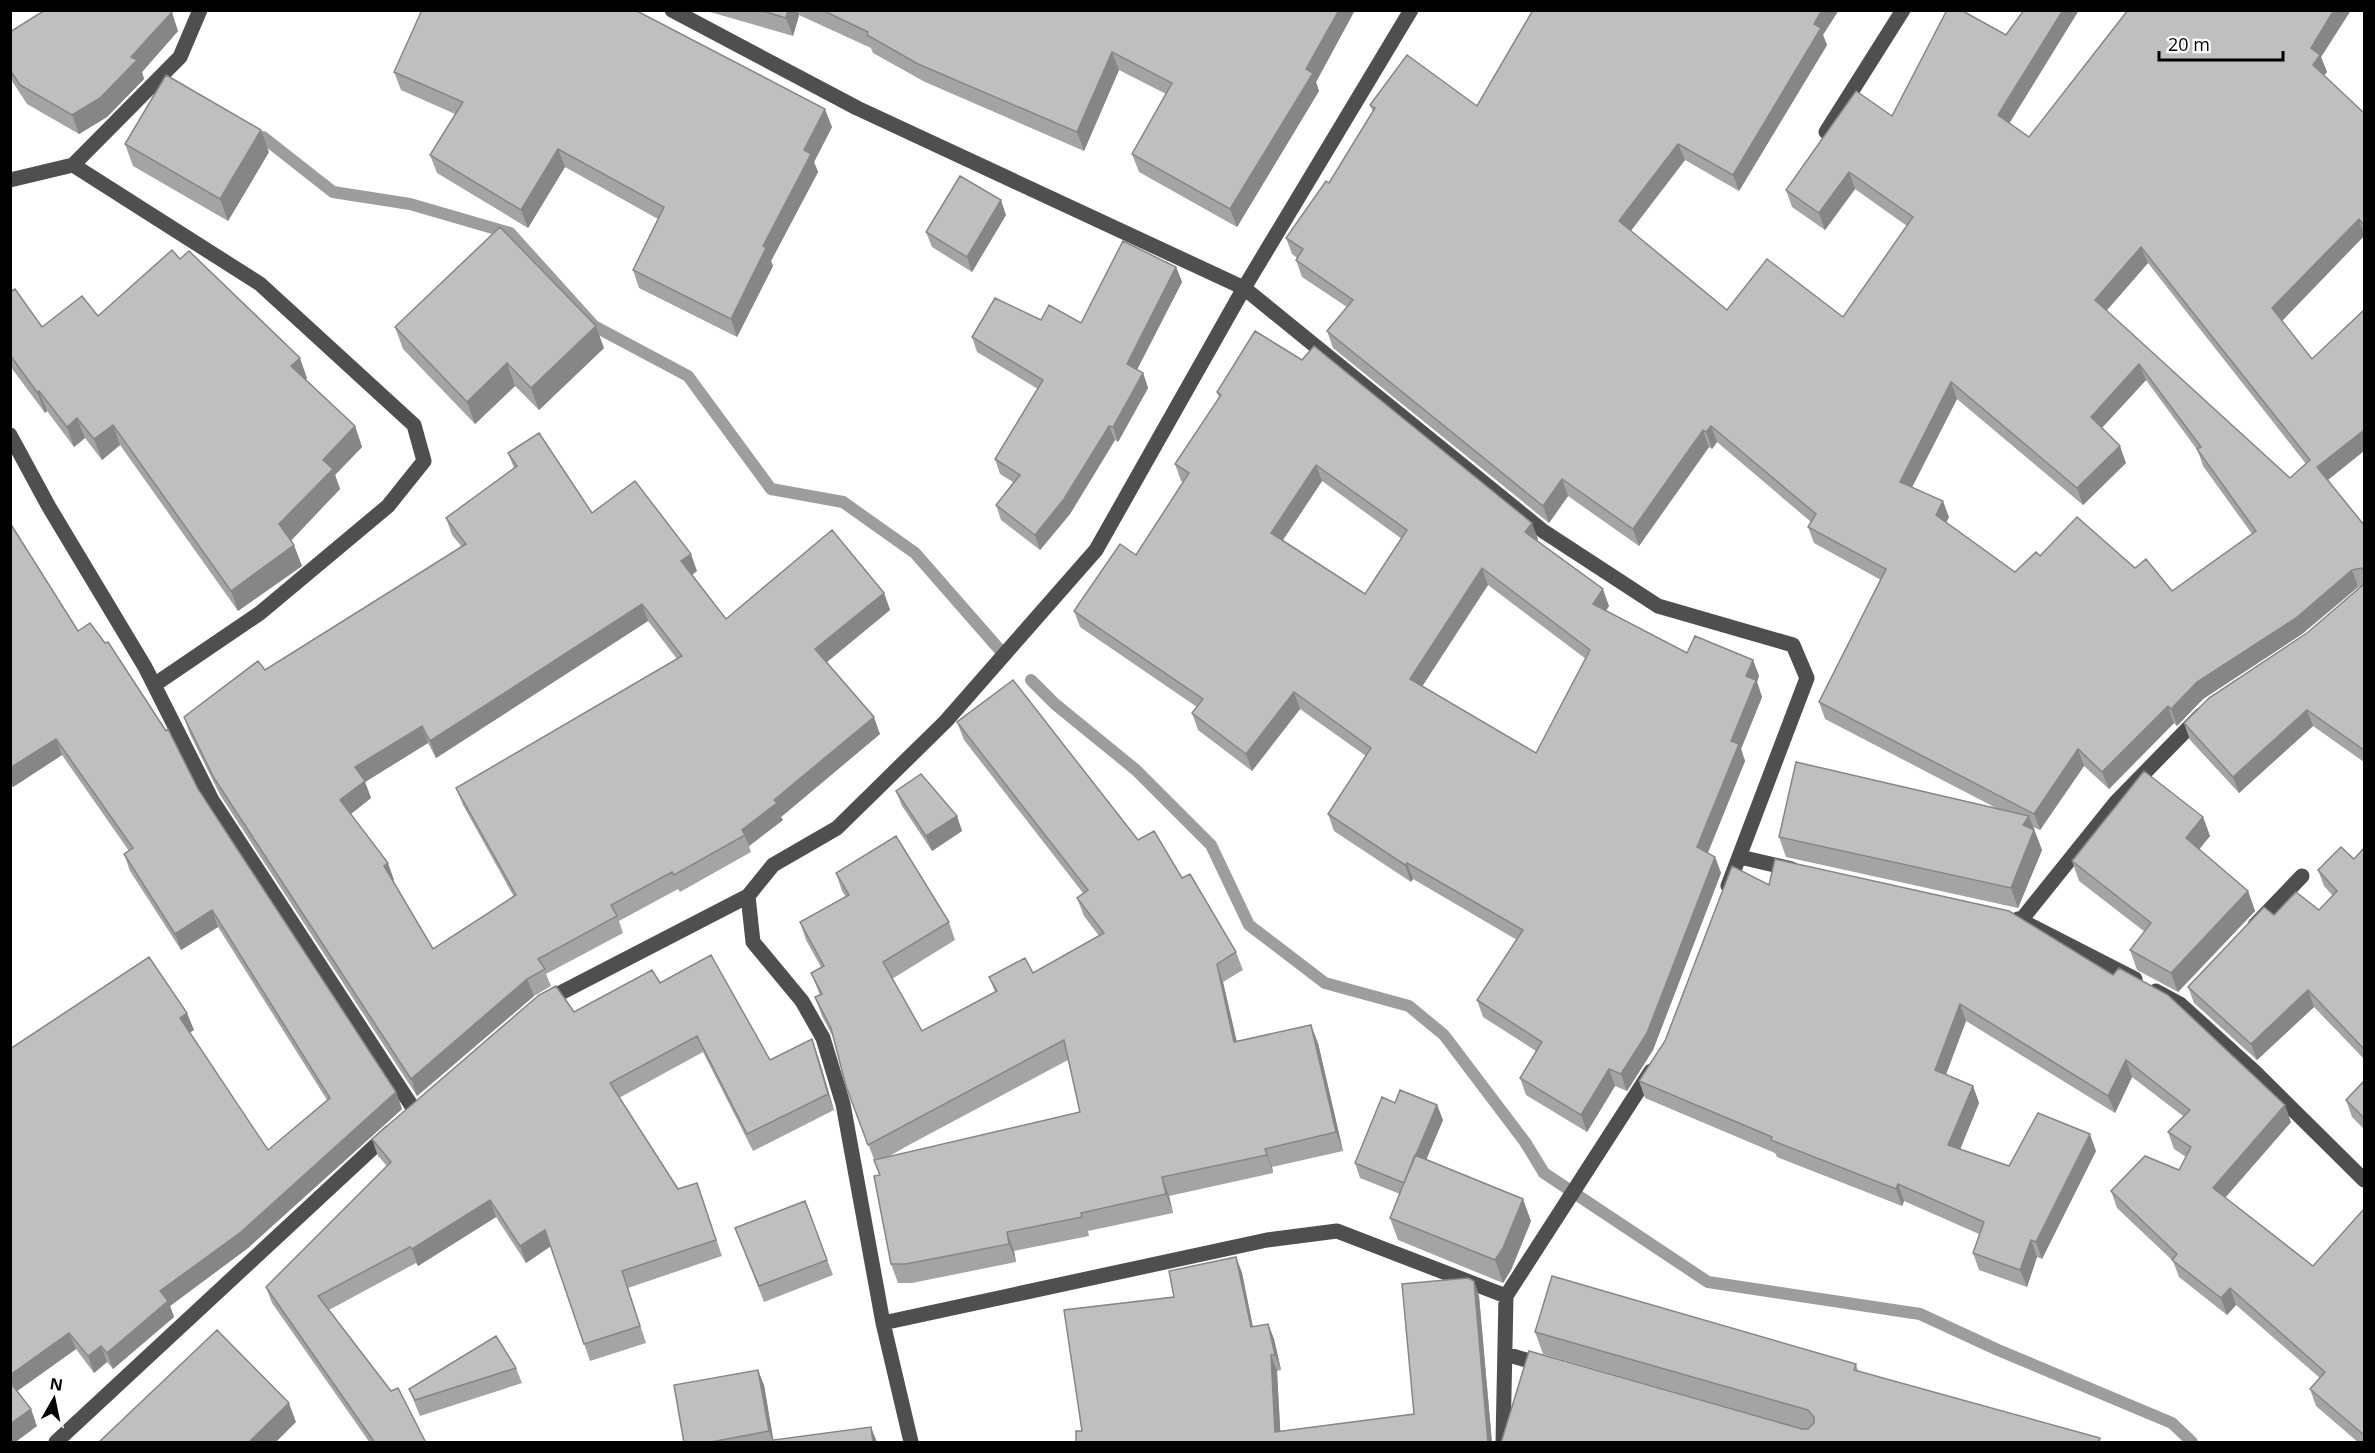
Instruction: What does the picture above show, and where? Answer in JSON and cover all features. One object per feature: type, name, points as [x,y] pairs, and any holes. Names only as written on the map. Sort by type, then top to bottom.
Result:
[{"type":"street","points":[[10,180],[73,165],[180,57],[200,10]]},
{"type":"street","points":[[672,10],[857,108],[1244,288],[1543,531],[1581,556],[1658,606],[1793,645],[1807,678],[1722,901]]},
{"type":"street","points":[[531,1011],[540,1003],[748,896],[773,866],[837,828],[946,721],[1096,550],[1244,288],[1411,10]]},
{"type":"street","points":[[1826,132],[1903,10]]},
{"type":"street","points":[[73,165],[260,284],[414,425],[424,461],[388,506],[269,606],[154,685]]},
{"type":"street","points":[[10,435],[49,507],[154,685],[212,800],[420,1107],[276,1235],[56,1443]]},
{"type":"street","points":[[2022,919],[2116,802],[2209,707]]},
{"type":"street","points":[[1740,857],[1807,872]]},
{"type":"street","points":[[2245,936],[2302,876]]},
{"type":"street","points":[[748,896],[753,942],[802,1001],[823,1038],[843,1104],[883,1323],[911,1443]]},
{"type":"street","points":[[1999,914],[2022,919],[2184,999],[2364,1180]]},
{"type":"street","points":[[1503,1443],[1506,1296],[1662,1054]]},
{"type":"street","points":[[883,1323],[1267,1240],[1337,1231],[1506,1296]]},
{"type":"street","points":[[1506,1354],[1562,1371]]},
{"type":"building","points":[[45,10],[170,10],[172,12],[131,57],[137,60],[100,98],[72,115],[20,85],[10,70],[10,32]]},
{"type":"building","points":[[422,10],[635,10],[825,109],[804,150],[811,154],[763,246],[766,248],[731,319],[633,270],[664,207],[558,149],[521,210],[430,155],[463,102],[394,72]]},
{"type":"building","points":[[759,10],[788,10],[786,18]]},
{"type":"building","points":[[822,10],[1339,10],[1306,69],[1313,73],[1230,209],[1132,154],[1172,83],[1112,52],[1077,132],[918,64],[867,35],[868,32]]},
{"type":"building","points":[[1533,10],[1822,10],[1814,24],[1821,28],[1733,175],[1678,144],[1619,221],[1727,310],[1767,259],[1843,317],[1913,217],[1849,172],[1819,213],[1786,190],[1856,91],[1892,116],[1947,10],[1961,10],[2006,35],[2024,10],[2063,10],[1998,115],[2029,137],[2128,10],[2334,10],[2311,48],[2320,55],[2313,65],[2364,113],[2364,225],[2359,219],[2272,308],[2312,359],[2364,310],[2364,430],[2317,467],[2364,525],[2364,572],[2362,568],[2352,570],[2296,618],[2197,682],[2171,709],[2168,706],[2102,772],[2078,749],[2034,814],[1819,702],[1886,569],[1808,527],[1816,514],[1711,426],[1706,432],[1703,430],[1633,529],[1562,479],[1543,506],[1327,331],[1353,300],[1296,260],[1303,249],[1286,238],[1326,181],[1329,183],[1375,108],[1370,105],[1407,55],[1477,106]],"holes":[[[2141,247],[2310,460],[2290,478],[2095,300]],[[2139,364],[2201,447],[2197,449],[2256,531],[2172,591],[2146,559],[2135,568],[2077,517],[2040,556],[2036,552],[2015,572],[1936,515],[1943,501],[1900,482],[1951,382],[2077,488],[2120,446],[2091,417]]]},
{"type":"building","points":[[166,75],[261,130],[220,199],[125,144]]},
{"type":"building","points":[[960,176],[1001,200],[967,257],[926,232]]},
{"type":"building","points":[[500,227],[596,326],[531,388],[507,363],[467,402],[395,327]]},
{"type":"building","points":[[1123,241],[1176,267],[1127,364],[1143,373],[1113,427],[1109,426],[1064,499],[1035,535],[996,505],[1020,475],[995,459],[1043,380],[972,337],[995,298],[1041,320],[1049,305],[1081,323]]},
{"type":"building","points":[[172,250],[180,259],[189,251],[300,358],[291,366],[355,426],[323,460],[333,469],[279,524],[294,545],[231,591],[113,425],[94,439],[77,418],[67,427],[10,355],[10,292],[15,289],[42,327],[82,296],[98,316]]},
{"type":"building","points":[[1255,331],[1302,360],[1314,346],[1532,523],[1525,532],[1603,589],[1593,604],[1687,653],[1695,636],[1753,660],[1746,676],[1756,680],[1731,741],[1739,744],[1697,847],[1715,857],[1647,1033],[1621,1074],[1609,1069],[1581,1115],[1520,1078],[1542,1042],[1477,1000],[1523,930],[1407,863],[1405,865],[1328,814],[1371,748],[1294,692],[1246,754],[1192,713],[1203,699],[1074,611],[1120,544],[1136,555],[1189,473],[1175,464],[1221,395],[1217,392]],"holes":[[[1316,465],[1407,530],[1365,594],[1271,533]],[[1482,568],[1590,650],[1536,753],[1410,679]]]},
{"type":"building","points":[[539,433],[592,513],[635,481],[691,554],[681,561],[726,619],[832,530],[884,593],[815,649],[874,717],[774,800],[777,803],[742,830],[745,835],[674,875],[672,872],[611,905],[617,916],[538,959],[545,969],[527,979],[411,1079],[214,778],[184,717],[258,661],[265,670],[466,544],[446,518],[517,466],[508,453]],"holes":[[[642,604],[682,656],[456,788],[516,895],[433,949],[384,866],[388,863],[340,800],[365,781],[355,767],[422,726],[430,741]]]},
{"type":"building","points":[[10,523],[78,631],[90,623],[105,643],[108,642],[166,731],[168,729],[198,789],[396,1092],[241,1232],[160,1291],[168,1301],[107,1353],[101,1346],[88,1356],[69,1333],[10,1375],[10,1049],[149,957],[187,1013],[180,1018],[268,1150],[330,1098],[212,910],[175,934],[124,854],[133,848],[56,739],[10,768]]},
{"type":"building","points":[[2364,584],[2364,750],[2307,710],[2233,777],[2184,723],[2209,698],[2307,633]]},
{"type":"building","points":[[1013,680],[1138,840],[1154,831],[1182,878],[1190,874],[1236,952],[1217,964],[1234,1042],[1311,1025],[1336,1132],[1265,1149],[1267,1155],[1162,1177],[1166,1194],[1081,1213],[1082,1217],[1007,1232],[1009,1244],[906,1264],[891,1264],[874,1176],[880,1175],[874,1160],[1080,1112],[1064,1040],[868,1145],[846,1086],[831,1028],[815,997],[822,994],[811,973],[824,966],[800,922],[849,895],[836,873],[896,836],[949,922],[883,962],[922,1031],[997,991],[989,977],[1025,958],[1033,973],[1104,933],[1077,898],[1088,890],[957,722]]},
{"type":"building","points":[[1796,762],[2029,816],[2023,825],[2034,830],[2011,888],[1779,837]]},
{"type":"building","points":[[2144,771],[2203,817],[2186,838],[2248,891],[2171,973],[2130,950],[2151,923],[2072,861]]},
{"type":"building","points":[[921,774],[957,816],[926,836],[896,791]]},
{"type":"building","points":[[2341,847],[2354,859],[2364,848],[2364,1049],[2308,990],[2251,1044],[2188,987],[2264,907],[2274,915],[2296,892],[2319,910],[2337,891],[2318,870]]},
{"type":"building","points":[[1775,859],[2009,911],[2113,975],[2119,968],[2168,995],[2285,1105],[2213,1188],[2313,1266],[2363,1210],[2364,1435],[2310,1389],[2325,1372],[2230,1288],[2221,1298],[2172,1260],[2177,1254],[2111,1191],[2145,1156],[2179,1170],[2191,1147],[2168,1132],[2190,1110],[2126,1060],[2108,1096],[1960,1004],[1935,1070],[1973,1086],[1948,1145],[2009,1166],[2038,1113],[2090,1134],[2036,1242],[2031,1240],[2020,1270],[1973,1253],[1984,1222],[1898,1184],[1896,1189],[1771,1140],[1772,1137],[1639,1081],[1665,1041],[1732,866],[1769,885]]},
{"type":"building","points":[[711,955],[770,1060],[812,1039],[828,1094],[747,1134],[697,1036],[610,1083],[678,1189],[697,1183],[716,1240],[622,1271],[640,1326],[584,1344],[545,1230],[520,1246],[490,1200],[412,1249],[410,1247],[318,1296],[391,1391],[398,1388],[426,1443],[375,1443],[266,1287],[391,1162],[372,1139],[539,995],[556,986],[574,1012],[652,970],[660,983]]},
{"type":"building","points":[[2364,1081],[2364,1118],[2346,1100]]},
{"type":"building","points":[[1400,1090],[1437,1105],[1404,1183],[1355,1163],[1382,1097],[1395,1103]]},
{"type":"building","points":[[1415,1155],[1523,1199],[1503,1248],[1495,1260],[1390,1218]]},
{"type":"building","points":[[805,1201],[827,1260],[759,1286],[735,1228]]},
{"type":"building","points":[[1236,1257],[1251,1327],[1268,1324],[1275,1355],[1271,1355],[1275,1432],[1414,1414],[1402,1284],[1468,1278],[1474,1281],[1488,1443],[1076,1443],[1076,1431],[1082,1431],[1064,1310],[1174,1297],[1169,1271]]},
{"type":"building","points":[[1552,1276],[1856,1364],[1854,1370],[2100,1438],[2099,1443],[1501,1443],[1529,1351],[1802,1429],[1808,1429],[1814,1423],[1814,1417],[1808,1410],[1535,1332]]},
{"type":"building","points":[[217,1330],[289,1403],[248,1443],[98,1443]]},
{"type":"building","points":[[496,1336],[516,1368],[415,1400],[409,1389]]},
{"type":"building","points":[[758,1370],[769,1431],[706,1443],[684,1443],[674,1385]]},
{"type":"building","points":[[10,1382],[31,1409],[10,1424]]},
{"type":"building","points":[[871,1427],[873,1443],[774,1443],[773,1440]]},
{"type":"waterway","points":[[263,137],[333,192],[410,204],[510,233],[594,326],[688,376],[771,489],[843,502],[915,553],[999,649]]},
{"type":"waterway","points":[[1031,680],[1055,704],[1136,770],[1211,845],[1249,925],[1325,983],[1409,1006],[1444,1035],[1525,1142],[1544,1173],[1708,1282],[1920,1314],[1998,1350],[2172,1423],[2192,1442]]}]
